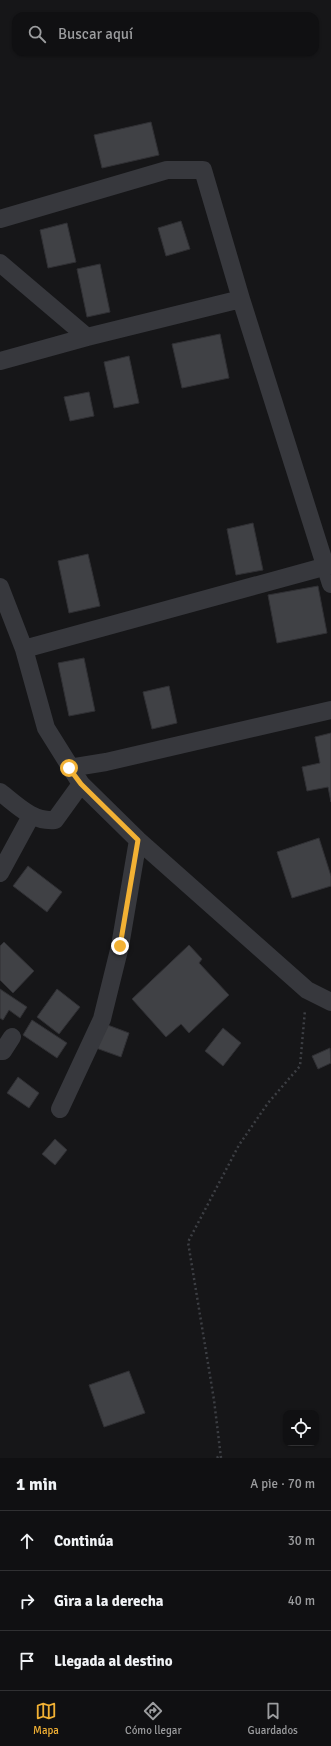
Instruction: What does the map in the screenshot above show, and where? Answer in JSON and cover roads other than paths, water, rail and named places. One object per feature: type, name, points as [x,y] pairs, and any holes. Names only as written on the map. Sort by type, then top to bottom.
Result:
[{"type":"street","points":[[0,220],[167,170],[203,170],[241,299],[327,566],[331,584]]},
{"type":"street","points":[[0,263],[87,337]]},
{"type":"street","points":[[0,361],[87,337],[241,299]]},
{"type":"street","points":[[24,648],[327,566]]},
{"type":"street","points":[[0,587],[24,648],[46,728],[69,768],[81,784],[138,840],[308,990],[331,1002]]},
{"type":"street","points":[[69,768],[106,762],[331,710]]},
{"type":"street","points":[[0,792],[31,816],[45,821],[55,820],[81,784]]},
{"type":"street","points":[[0,873],[31,816]]},
{"type":"street","points":[[60,1109],[102,1019],[120,946],[138,840]]},
{"type":"street","points":[[0,1051],[3,1051],[12,1037]]}]
